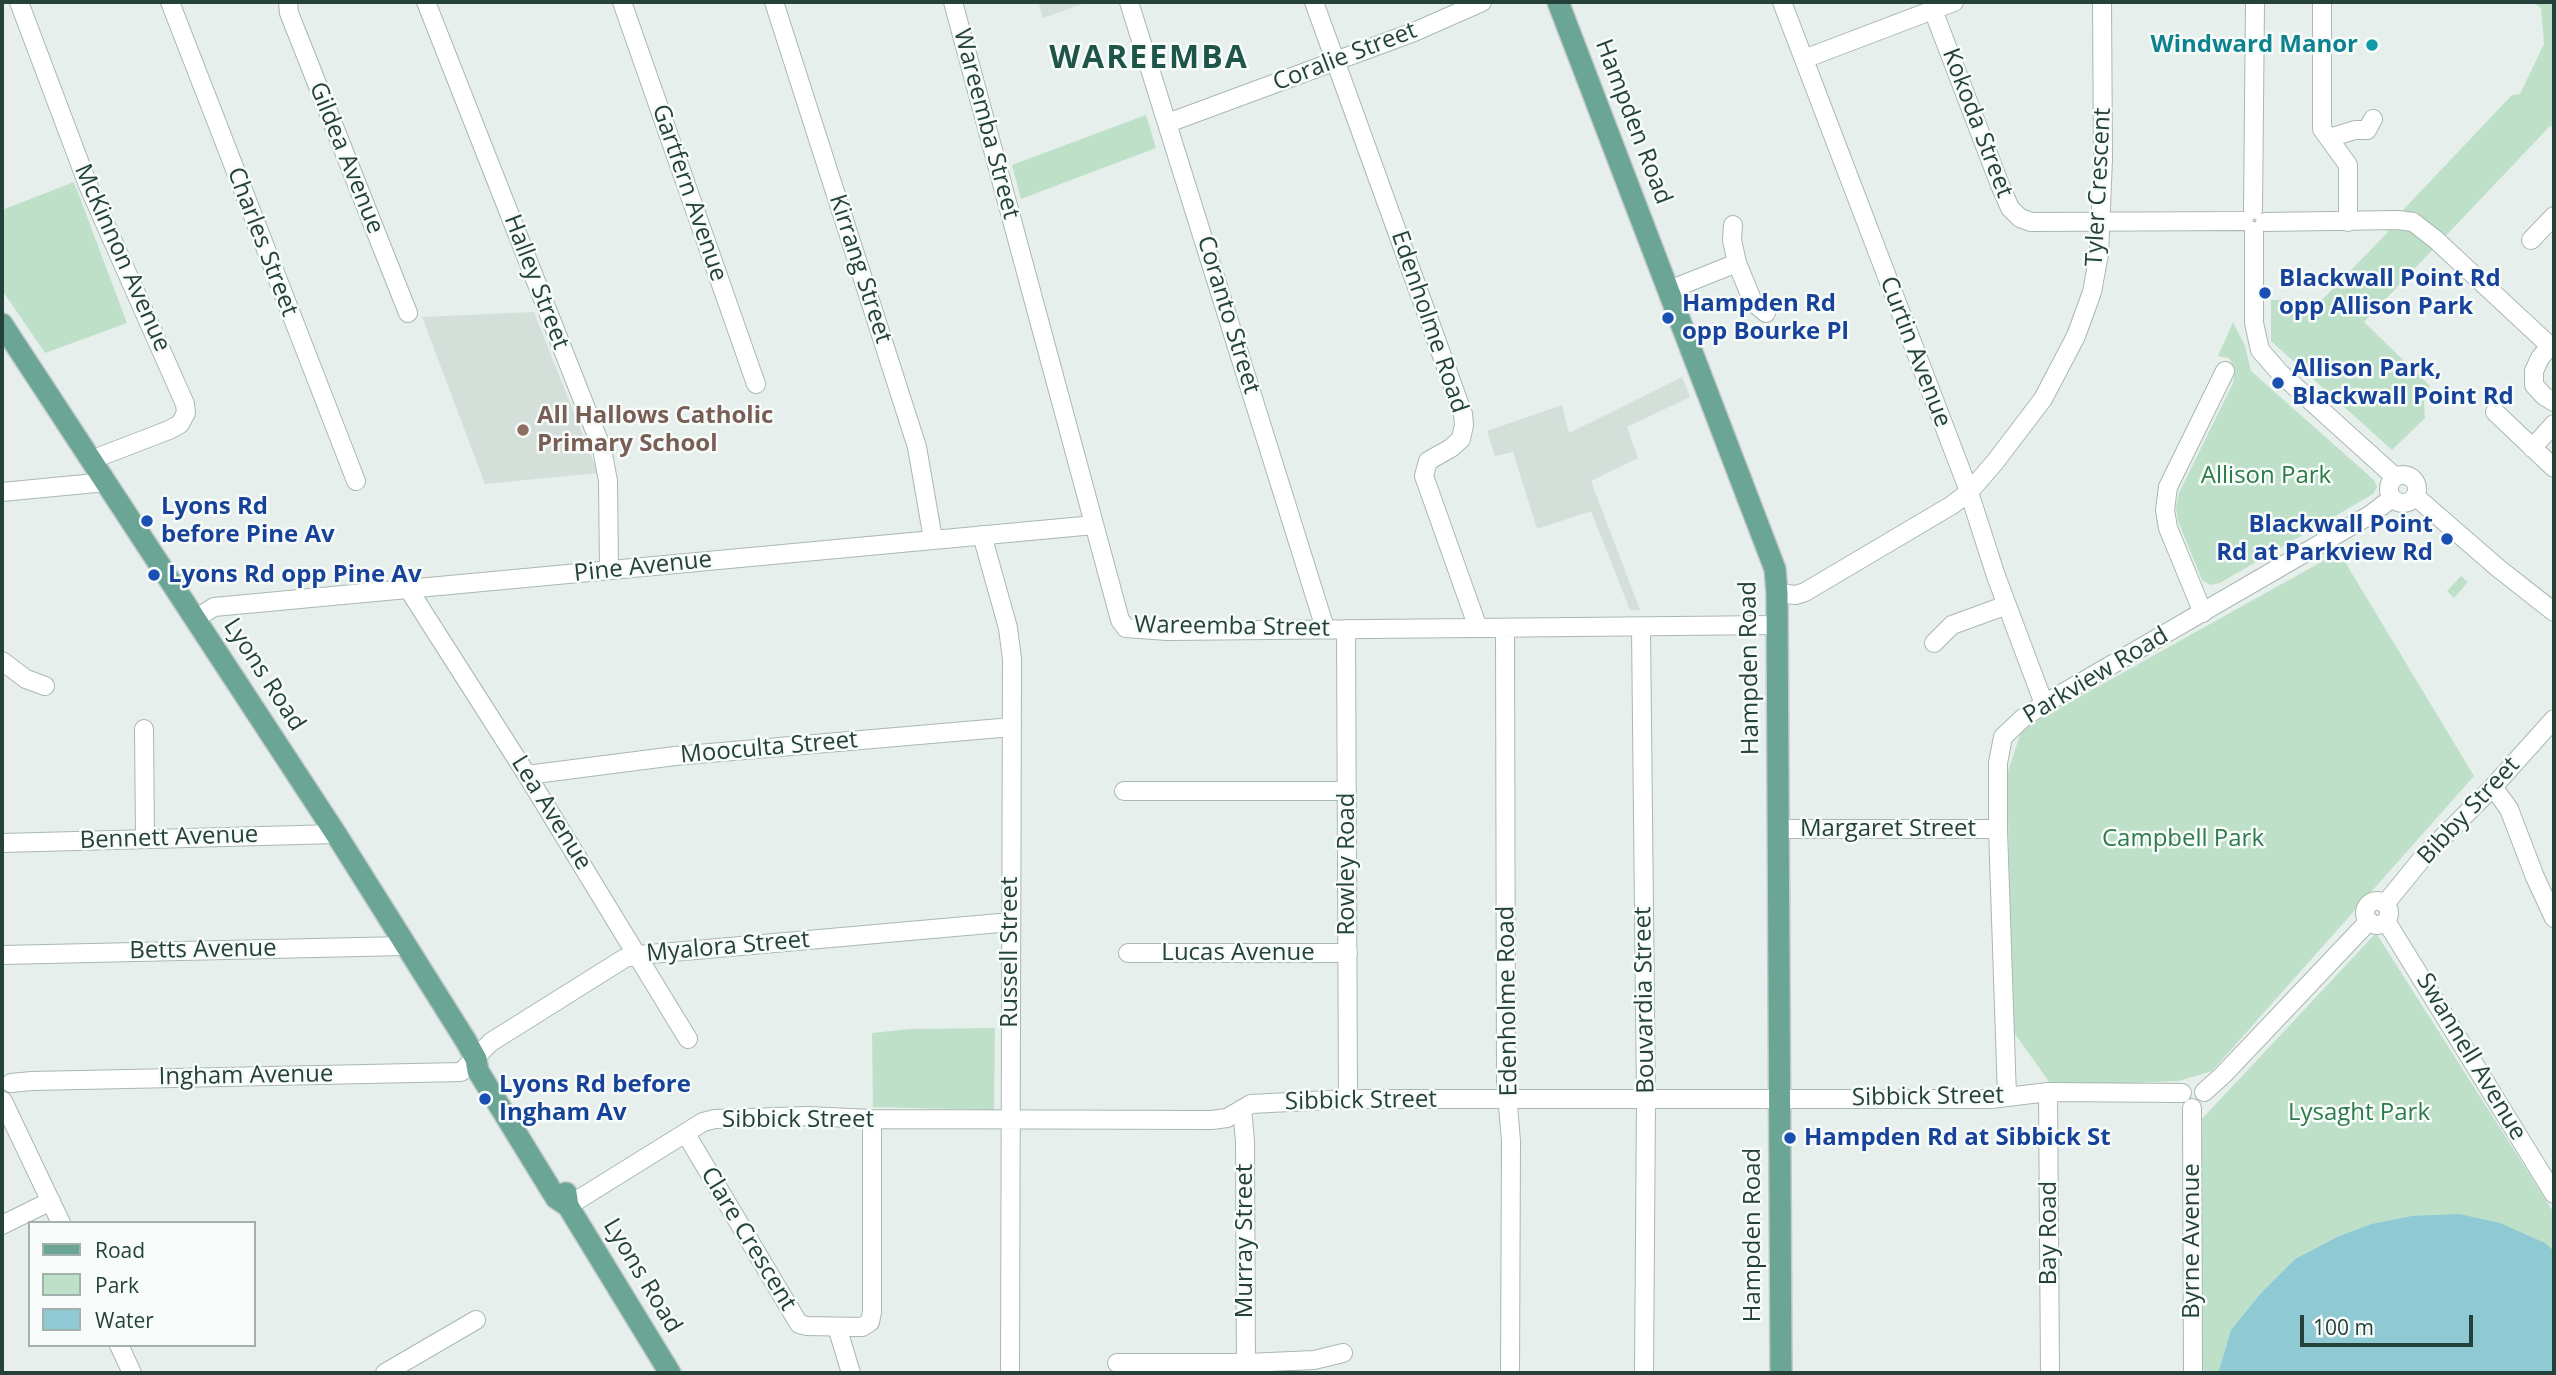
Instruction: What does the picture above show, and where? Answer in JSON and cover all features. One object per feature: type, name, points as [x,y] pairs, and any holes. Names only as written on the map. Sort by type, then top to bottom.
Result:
[{"type":"main road","name":"Hampden Road","points":[[1558,2],[1775,569],[1780,1373]]},
{"type":"main road","name":"Lyons Road","points":[[2,324],[336,834],[476,1059],[478,1071],[555,1198],[568,1206],[670,1373]]},
{"type":"street","name":"McKinnon Avenue","points":[[19,2],[88,185],[186,404],[186,413],[180,424],[91,460]]},
{"type":"street","name":"Charles Street","points":[[170,2],[356,481]]},
{"type":"street","name":"Gildea Avenue","points":[[288,2],[289,13],[408,313]]},
{"type":"street","name":"Halley Street","points":[[426,2],[602,449],[608,481],[609,570]]},
{"type":"street","name":"Gartfern Avenue","points":[[622,2],[756,384]]},
{"type":"street","name":"Kirrang Street","points":[[775,2],[918,447],[933,539]]},
{"type":"street","name":"Wareemba Street","points":[[953,2],[1119,620],[1126,628],[1167,631],[1777,625]]},
{"type":"street","name":"Coranto Street","points":[[1129,2],[1325,628]]},
{"type":"street","name":"Edenholme Road","points":[[1314,2],[1463,414],[1461,439],[1451,448],[1433,457],[1424,470],[1427,489],[1478,628]]},
{"type":"street","name":"Coralie Street","points":[[1168,123],[1414,32],[1482,2]]},
{"type":"street","name":"Curtin Avenue","points":[[1782,2],[1969,492],[2044,704]]},
{"type":"street","points":[[1804,59],[1954,2]]},
{"type":"street","name":"Tyler Crescent","points":[[1777,593],[1796,595],[1805,592],[1952,505],[1969,492],[1995,462],[2043,399],[2076,336],[2094,280],[2101,222],[2103,159],[2102,2]]},
{"type":"street","points":[[2255,2],[2253,323],[2260,351],[2280,373],[2395,477]]},
{"type":"street","points":[[2322,2],[2322,129],[2348,165],[2348,222]]},
{"type":"street","name":"Kokoda Street","points":[[1933,10],[2010,208],[2020,218],[2031,222],[2413,222],[2552,345]]},
{"type":"street","points":[[2329,138],[2355,130],[2367,130],[2373,119]]},
{"type":"street","points":[[2531,240],[2554,216]]},
{"type":"street","points":[[1732,225],[1737,263],[1754,302],[1766,313]]},
{"type":"street","points":[[1669,290],[1737,263]]},
{"type":"street","points":[[2552,345],[2539,358],[2534,371],[2534,385],[2554,402]]},
{"type":"street","points":[[2203,613],[2168,528],[2165,510],[2168,487],[2225,371]]},
{"type":"street","points":[[2495,412],[2554,468]]},
{"type":"street","points":[[2532,448],[2554,424]]},
{"type":"street","points":[[2404,475],[2413,479],[2415,496],[2404,503],[2392,498],[2389,487],[2395,477],[2404,475]]},
{"type":"street","points":[[2,492],[106,482]]},
{"type":"street","points":[[2415,496],[2554,612]]},
{"type":"street","name":"Parkview Road","points":[[2007,1097],[1998,829],[1998,763],[2003,737],[2023,718],[2044,704],[2370,515],[2392,498]]},
{"type":"street","name":"Pine Avenue","points":[[195,619],[214,607],[1094,524]]},
{"type":"street","name":"Russell Street","points":[[982,535],[1011,639],[1010,1373]]},
{"type":"street","name":"Lea Avenue","points":[[409,590],[639,955],[688,1039]]},
{"type":"street","points":[[1934,643],[1952,625],[2007,605]]},
{"type":"street","name":"Bouvardia Street","points":[[1641,627],[1646,1100],[1644,1373]]},
{"type":"street","name":"Edenholme Road","points":[[1505,628],[1506,1082],[1511,1141],[1510,1373]]},
{"type":"street","name":"Rowley Road","points":[[1346,629],[1348,1099]]},
{"type":"street","points":[[2,661],[26,679],[45,687]]},
{"type":"street","name":"Bibby Street","points":[[2204,1092],[2223,1076],[2298,993],[2380,915],[2425,855],[2493,787],[2554,719]]},
{"type":"street","name":"Mooculta Street","points":[[527,775],[675,756],[1012,727]]},
{"type":"street","points":[[144,729],[145,838]]},
{"type":"street","points":[[2493,787],[2510,809],[2535,877],[2554,918]]},
{"type":"street","points":[[1124,790],[1347,790]]},
{"type":"street","name":"Margaret Street","points":[[1778,830],[1998,829]]},
{"type":"street","name":"Bennett Avenue","points":[[2,843],[336,834]]},
{"type":"street","name":"Swannell Avenue","points":[[2380,915],[2554,1194]]},
{"type":"street","name":"Myalora Street","points":[[476,1059],[491,1042],[625,958],[1010,922]]},
{"type":"street","name":"Betts Avenue","points":[[2,955],[404,946]]},
{"type":"street","name":"Lucas Avenue","points":[[1128,953],[1348,953]]},
{"type":"street","name":"Ingham Avenue","points":[[6,1078],[32,1081],[461,1072],[476,1059]]},
{"type":"street","points":[[6,1078],[10,1094],[2,1101],[60,1221]]},
{"type":"street","points":[[2194,1085],[2204,1092],[2202,1104],[2192,1108],[2183,1103],[2182,1093],[2187,1087],[2194,1085]]},
{"type":"street","name":"Sibbick Street","points":[[568,1206],[704,1122],[716,1119],[807,1116],[872,1119],[1212,1121],[1227,1118],[1251,1104],[1263,1102],[1348,1099],[1991,1099],[2048,1092],[2182,1093]]},
{"type":"street","name":"Bay Road","points":[[2048,1092],[2050,1373]]},
{"type":"street","name":"Byrne Avenue","points":[[2192,1108],[2193,1373]]},
{"type":"street","name":"Murray Street","points":[[1242,1109],[1245,1142],[1246,1368]]},
{"type":"street","name":"Clare Crescent","points":[[685,1134],[799,1324],[862,1327],[870,1322],[873,1312],[872,1119]]},
{"type":"street","points":[[2,1225],[51,1201]]},
{"type":"street","points":[[385,1373],[476,1320]]},
{"type":"street","points":[[837,1327],[851,1373]]},
{"type":"street","points":[[120,1347],[132,1373]]},
{"type":"street","points":[[1117,1363],[1246,1368],[1314,1360],[1343,1353]]},
{"type":"shaded area","points":[[1038,2],[1088,2],[1043,18]]},
{"type":"shaded area","name":"All Hallows Catholic Primary School","points":[[534,312],[598,473],[485,484],[422,317]]},
{"type":"shaded area","points":[[1682,377],[1690,397],[1627,427],[1638,458],[1591,481],[1640,610],[1630,610],[1591,511],[1537,529],[1513,452],[1495,456],[1487,431],[1562,405],[1569,433]]},
{"type":"green space","points":[[2532,2],[2554,2],[2554,128],[2550,126],[2364,322],[2430,386],[2424,399],[2425,418],[2392,450],[2271,341],[2271,300],[2323,299],[2389,231],[2384,230],[2512,95],[2520,94],[2544,44],[2541,8]]},
{"type":"green space","points":[[1146,115],[1156,148],[1021,199],[1012,165]]},
{"type":"green space","points":[[74,182],[127,323],[45,353],[2,290],[2,210]]},
{"type":"green space","name":"Allison Park","points":[[2233,322],[2245,346],[2251,371],[2374,480],[2377,487],[2373,494],[2220,583],[2210,585],[2202,580],[2178,521],[2176,507],[2179,493],[2233,383],[2235,369],[2229,358],[2218,356]]},
{"type":"green space","name":"Campbell Park","points":[[2339,552],[2474,776],[2212,1071],[2179,1081],[2052,1086],[2013,1031],[2007,774],[2022,729]]},
{"type":"green space","points":[[2461,576],[2468,582],[2454,598],[2447,591]]},
{"type":"green space","name":"Lysaght Park","points":[[2376,933],[2554,1213],[2554,1251],[2545,1243],[2411,1216],[2371,1224],[2337,1237],[2295,1259],[2260,1294],[2231,1330],[2218,1373],[2206,1373],[2201,1367],[2200,1121]]},
{"type":"green space","points":[[995,1028],[994,1110],[873,1107],[872,1033],[910,1029]]},
{"type":"water","points":[[2459,1214],[2500,1223],[2545,1243],[2554,1251],[2554,1373],[2218,1373],[2231,1330],[2260,1294],[2295,1259],[2337,1237],[2371,1224],[2411,1216]]},
{"type":"place","name":"Windward Manor","points":[[2372,45]]},
{"type":"place","name":"Blackwall Point Rd opp Allison Park","points":[[2265,293]]},
{"type":"place","name":"Hampden Rd opp Bourke Pl","points":[[1668,318]]},
{"type":"place","name":"Allison Park, Blackwall Point Rd","points":[[2278,383]]},
{"type":"place","name":"All Hallows Catholic Primary School","points":[[523,430]]},
{"type":"place","name":"Lyons Rd before Pine Av","points":[[147,521]]},
{"type":"place","name":"Blackwall Point Rd at Parkview Rd","points":[[2447,539]]},
{"type":"place","name":"Lyons Rd opp Pine Av","points":[[154,575]]},
{"type":"place","name":"Lyons Rd before Ingham Av","points":[[485,1099]]},
{"type":"place","name":"Hampden Rd at Sibbick St","points":[[1790,1138]]},
{"type":"district","name":"WAREEMBA","points":[[1149,59]]}]
